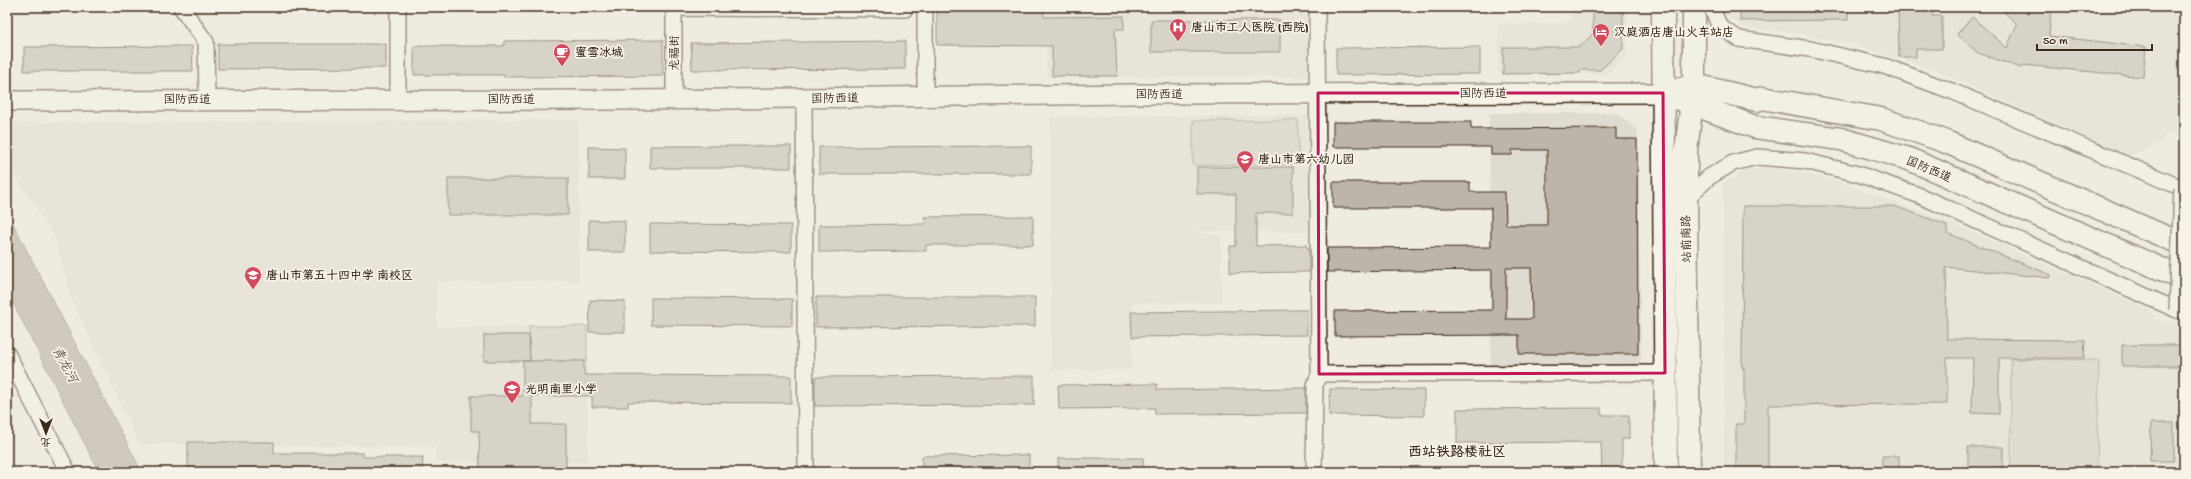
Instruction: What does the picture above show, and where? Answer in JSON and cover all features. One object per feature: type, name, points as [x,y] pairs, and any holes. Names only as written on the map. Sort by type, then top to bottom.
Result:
[{"type":"main road","name":"站前南路","points":[[1663,7],[1666,472]]},
{"type":"main road","name":"站前南路","points":[[1688,472],[1686,151],[1693,94],[1694,7]]},
{"type":"main road","name":"国防西道","points":[[1663,93],[1693,94],[1757,100],[1762,98],[1881,119],[1944,141],[2184,245]]},
{"type":"main road","name":"国防西道","points":[[1693,94],[1755,126],[1841,138],[1909,159],[2184,279]]},
{"type":"street","points":[[181,7],[206,42],[207,99]]},
{"type":"street","points":[[398,7],[398,99]]},
{"type":"street","points":[[925,7],[925,97]]},
{"type":"street","points":[[1314,472],[1315,385],[1319,374],[1317,7]]},
{"type":"street","points":[[1686,199],[1708,177],[1733,163],[1757,157],[1805,161],[1858,174],[1918,195],[2177,310],[2182,188],[1954,92],[1884,66],[1810,49],[1739,39],[1720,27],[1711,7]]},
{"type":"street","points":[[674,8],[905,9]]},
{"type":"street","name":"龙福街","points":[[674,8],[674,100]]},
{"type":"street","name":"国防西道","points":[[7,101],[207,99],[674,100],[1318,93],[1663,93]]},
{"type":"street","points":[[804,98],[806,472]]},
{"type":"street","points":[[7,353],[68,472]]},
{"type":"street","points":[[1319,374],[1665,373]]},
{"type":"highlighted area","points":[[1318,93],[1663,93],[1665,373],[1319,374]]},
{"type":"shaded area","name":"唐山市工人医院 (西院)","points":[[1046,7],[1310,7],[1310,77],[1047,77]]},
{"type":"shaded area","points":[[1578,7],[1627,7],[1627,57],[1608,74],[1498,74],[1498,24],[1566,23]]},
{"type":"shaded area","points":[[1723,7],[2184,7],[2184,137],[2168,132],[2158,144],[2129,156],[1937,71],[1848,43],[1790,32],[1743,28],[1723,13]]},
{"type":"shaded area","points":[[1489,113],[1616,113],[1638,130],[1641,373],[1491,373]]},
{"type":"shaded area","points":[[1307,115],[1309,232],[1187,231],[1221,236],[1222,303],[1132,303],[1132,370],[1051,370],[1050,117]]},
{"type":"shaded area","name":"唐山市第五十四中学 南校区","points":[[578,120],[579,281],[437,282],[437,327],[587,326],[588,462],[435,463],[436,447],[139,444],[71,298],[55,238],[7,163],[7,123]]},
{"type":"shaded area","points":[[1298,120],[1298,164],[1193,165],[1193,121]]},
{"type":"shaded area","points":[[1748,169],[1780,169],[1834,180],[1951,223],[2148,309],[2158,321],[2175,322],[2182,310],[2184,311],[2184,472],[1724,472],[1723,184]]},
{"type":"shaded area","points":[[529,326],[587,326],[587,361],[530,361]]},
{"type":"shaded area","points":[[2011,359],[2099,360],[2097,472],[2011,472]]},
{"type":"water","name":"青龙河","points":[[7,212],[142,472],[99,472],[7,291]]},
{"type":"building","points":[[937,7],[1044,7],[1044,17],[1124,16],[1124,29],[1115,29],[1117,76],[1052,76],[1052,46],[937,45]]},
{"type":"building","points":[[1593,7],[1623,7],[1623,49],[1600,70],[1580,70],[1580,73],[1503,74],[1503,47],[1579,47],[1593,34]]},
{"type":"building","points":[[1740,7],[1848,7],[1848,20],[1740,21]]},
{"type":"building","points":[[1898,7],[1932,7],[1932,16],[1942,16],[1942,49],[1916,49],[1916,57],[1899,57]]},
{"type":"building","points":[[1999,7],[2051,11],[2049,36],[2146,47],[2143,77],[2023,65],[2021,68],[1978,53],[1957,34],[1972,17],[2007,48],[2017,24]]},
{"type":"building","points":[[1151,20],[1280,20],[1280,52],[1151,52]]},
{"type":"building","points":[[663,40],[663,76],[504,77],[504,75],[414,75],[414,46],[504,46],[504,41]]},
{"type":"building","points":[[905,41],[905,69],[692,70],[691,43]]},
{"type":"building","points":[[218,44],[386,44],[386,68],[218,69]]},
{"type":"building","points":[[192,46],[193,71],[24,71],[24,47]]},
{"type":"building","points":[[1480,47],[1480,74],[1336,75],[1336,48]]},
{"type":"building","points":[[1333,122],[1471,122],[1471,129],[1616,128],[1616,139],[1637,139],[1638,354],[1519,354],[1519,335],[1335,336],[1335,311],[1492,310],[1492,270],[1327,272],[1327,248],[1491,247],[1491,208],[1333,208],[1333,182],[1470,182],[1470,192],[1505,192],[1506,225],[1547,225],[1547,150],[1512,150],[1512,155],[1491,155],[1491,147],[1333,147]],"holes":[[[1506,268],[1531,268],[1532,319],[1506,319]]]},
{"type":"building","points":[[650,146],[791,146],[791,168],[650,168]]},
{"type":"building","points":[[1031,146],[1031,174],[819,174],[819,147]]},
{"type":"building","points":[[589,147],[625,148],[625,179],[589,179]]},
{"type":"building","points":[[1197,167],[1293,167],[1293,213],[1256,213],[1256,246],[1306,245],[1307,248],[1309,248],[1309,272],[1230,273],[1230,246],[1236,246],[1236,194],[1197,194]]},
{"type":"building","points":[[448,178],[568,178],[568,215],[448,215]]},
{"type":"building","points":[[1743,206],[1894,206],[1947,225],[1947,233],[2051,275],[2050,278],[1946,267],[1947,339],[2085,340],[2084,358],[1999,358],[1999,414],[1972,413],[1973,358],[1947,358],[1947,404],[1768,405],[1768,472],[1736,472],[1736,424],[1744,424],[1744,368],[1742,368]]},
{"type":"building","points":[[1033,216],[1033,245],[926,245],[926,251],[819,252],[819,225],[925,224],[924,217]]},
{"type":"building","points":[[589,220],[625,221],[625,252],[589,252]]},
{"type":"building","points":[[650,224],[791,225],[791,252],[650,251]]},
{"type":"building","points":[[816,297],[1035,297],[1035,326],[816,327]]},
{"type":"building","points":[[651,298],[792,299],[792,326],[651,325]]},
{"type":"building","points":[[590,300],[625,301],[625,332],[589,332]]},
{"type":"building","points":[[1307,310],[1307,335],[1132,337],[1131,312]]},
{"type":"building","points":[[484,335],[529,335],[530,361],[484,361]]},
{"type":"building","points":[[2122,345],[2184,345],[2184,366],[2122,366]]},
{"type":"building","points":[[523,361],[584,361],[584,375],[791,376],[791,403],[628,402],[628,407],[592,407],[592,396],[532,396],[532,424],[566,424],[566,472],[480,472],[479,431],[471,431],[471,396],[523,396]]},
{"type":"building","points":[[1034,376],[1034,405],[815,406],[815,377]]},
{"type":"building","points":[[1157,384],[1157,390],[1306,388],[1306,413],[1155,414],[1155,408],[1059,409],[1058,385]]},
{"type":"building","points":[[1330,389],[1424,390],[1424,416],[1329,415]]},
{"type":"building","points":[[1601,408],[1601,415],[1629,415],[1629,439],[1622,439],[1622,472],[1602,472],[1601,442],[1457,443],[1457,409]]},
{"type":"building","points":[[2151,423],[2174,423],[2174,461],[2150,461]]},
{"type":"building","points":[[188,442],[274,442],[274,453],[363,453],[363,457],[423,457],[422,472],[273,472],[273,468],[188,468]]},
{"type":"building","points":[[1968,447],[2003,447],[2003,467],[1994,467],[1994,472],[1968,472]]},
{"type":"building","points":[[1029,455],[1029,472],[922,472],[922,456]]},
{"type":"building","points":[[1882,456],[1899,456],[1899,472],[1882,472]]},
{"type":"building","points":[[1058,458],[1143,458],[1144,472],[1058,472]]},
{"type":"place","name":"唐山市工人医院 (西院)","points":[[1178,42]]},
{"type":"place","name":"汉庭酒店唐山火车站店","points":[[1601,47]]},
{"type":"place","name":"蜜雪冰城","points":[[562,67]]},
{"type":"place","name":"唐山市第六幼儿园","points":[[1245,174]]},
{"type":"place","name":"唐山市第五十四中学 南校区","points":[[253,290]]},
{"type":"place","name":"光明南里小学","points":[[512,404]]},
{"type":"district","name":"西站铁路楼社区","points":[[1457,451]]}]
